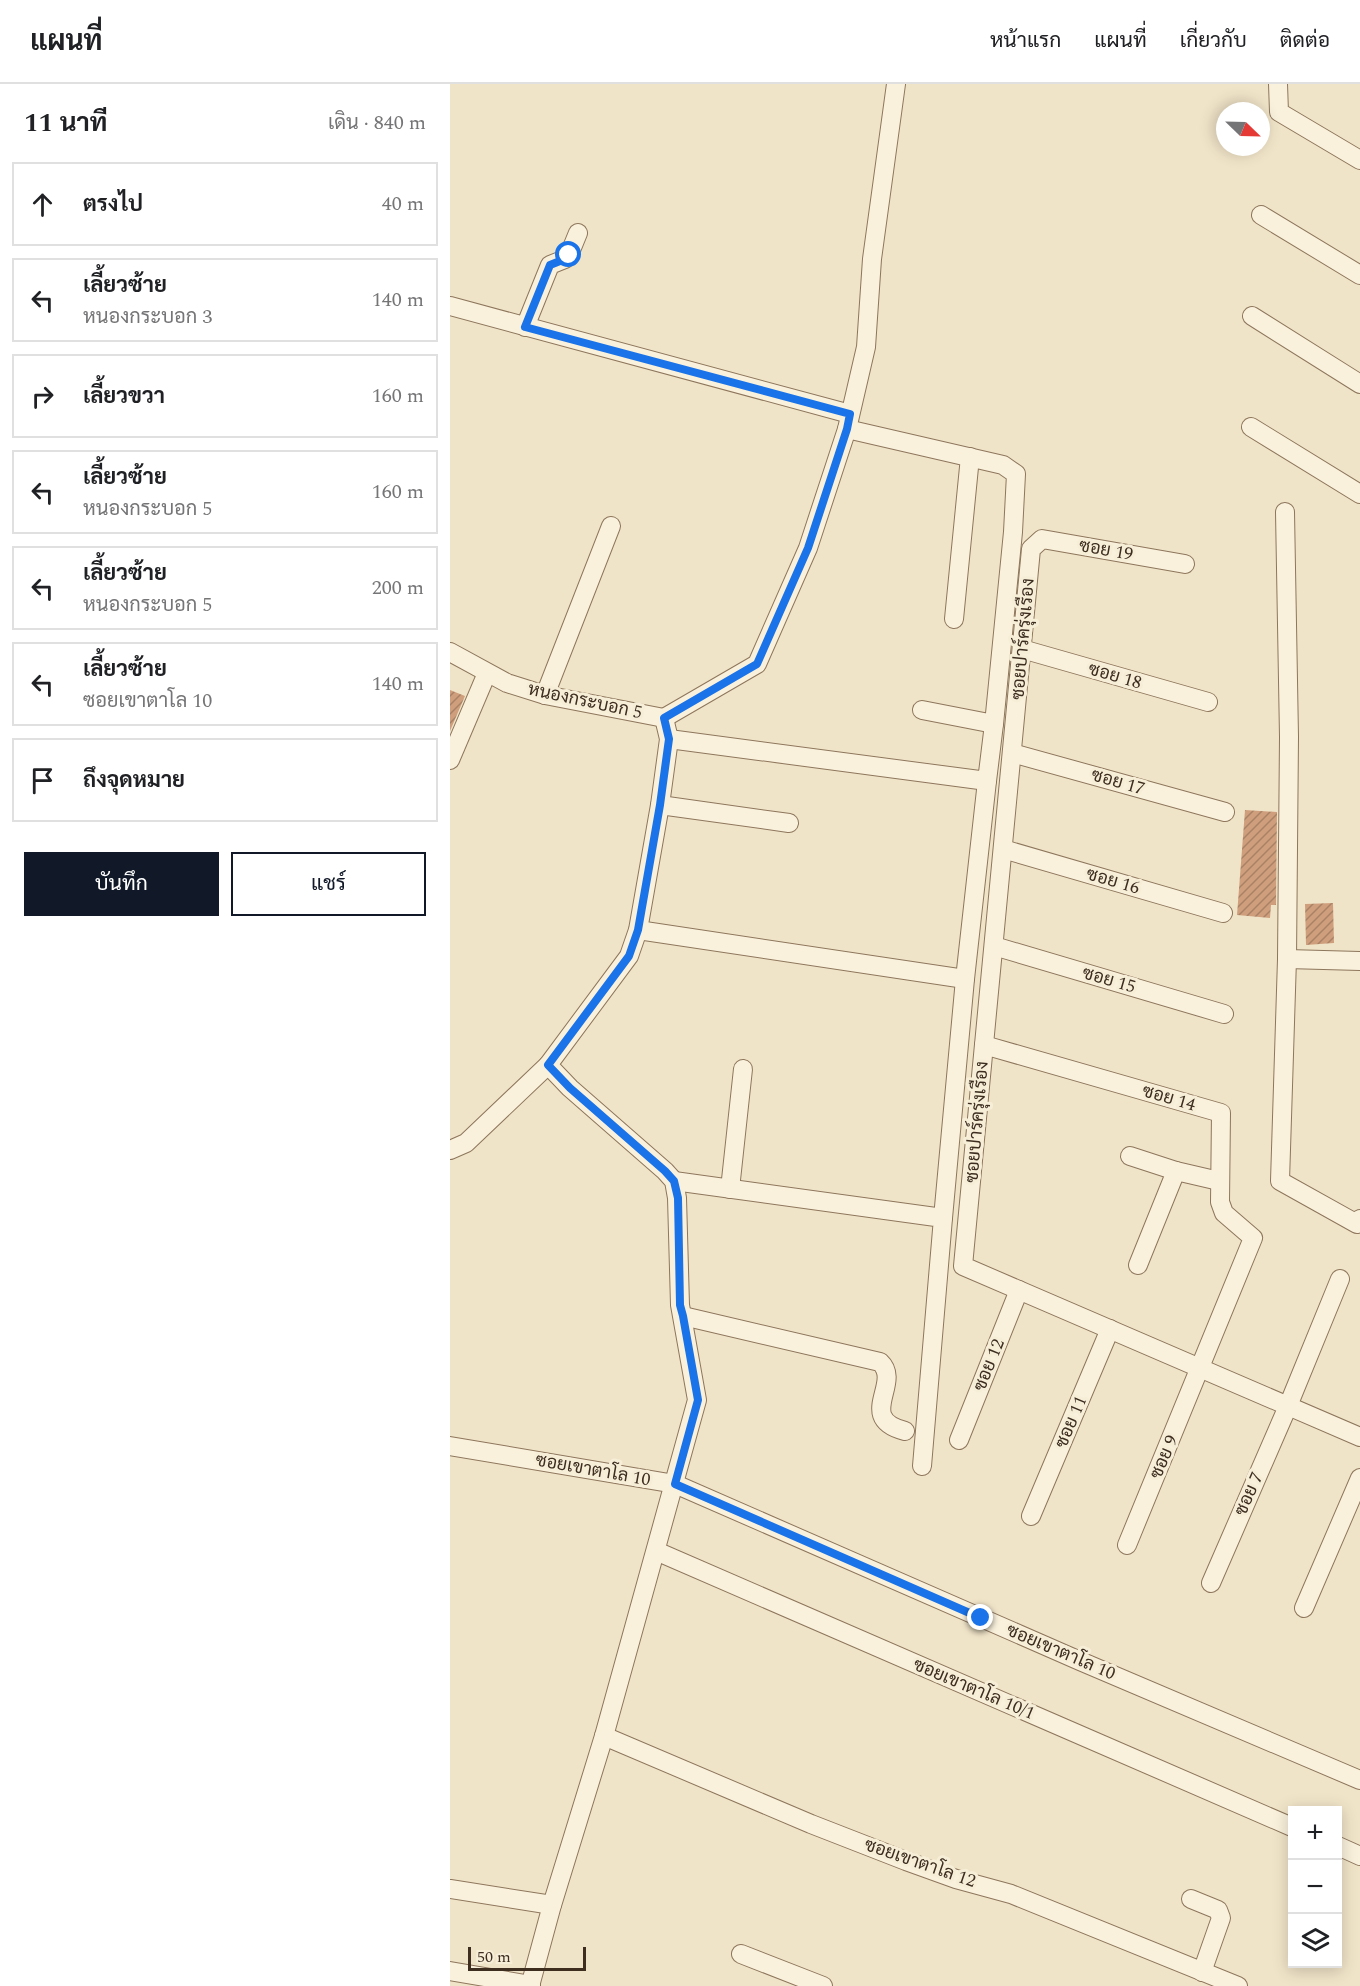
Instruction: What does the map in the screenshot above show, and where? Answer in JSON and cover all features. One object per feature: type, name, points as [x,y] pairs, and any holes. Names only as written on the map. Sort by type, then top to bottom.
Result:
[{"type":"street","points":[[664,718],[757,664],[808,548],[848,422],[867,347],[872,258],[896,84]]},
{"type":"street","points":[[1278,84],[1279,112],[1360,160]]},
{"type":"street","points":[[1261,215],[1360,275]]},
{"type":"street","points":[[525,327],[550,265],[569,255],[578,233]]},
{"type":"street","points":[[450,306],[1003,465],[1016,474],[1013,532],[994,724],[965,979],[922,1466]]},
{"type":"street","points":[[1252,316],[1360,384]]},
{"type":"street","points":[[1251,427],[1360,494]]},
{"type":"street","points":[[954,619],[970,457]]},
{"type":"street","points":[[1285,512],[1289,737],[1287,959],[1280,1181],[1357,1224],[1360,1219]]},
{"type":"street","points":[[545,695],[611,526]]},
{"type":"street","name":"ซอย 19","points":[[1031,549],[1042,538],[1185,564]]},
{"type":"street","name":"ซอยปาร์ครุ่งเรือง","points":[[1031,549],[963,1266],[1360,1437]]},
{"type":"street","name":"ซอย 18","points":[[1022,649],[1208,702]]},
{"type":"street","name":"หนองกระบอก 5","points":[[450,652],[507,683],[545,695],[664,718],[669,739],[638,930],[629,956],[548,1065],[466,1143],[450,1150]]},
{"type":"street","points":[[450,760],[488,673]]},
{"type":"street","points":[[922,710],[994,724]]},
{"type":"street","points":[[669,739],[987,781]]},
{"type":"street","name":"ซอย 17","points":[[1012,753],[1225,812]]},
{"type":"street","points":[[660,805],[789,823]]},
{"type":"street","name":"ซอย 16","points":[[1003,849],[1223,913]]},
{"type":"street","points":[[638,930],[965,979]]},
{"type":"street","name":"ซอย 15","points":[[994,946],[1224,1014]]},
{"type":"street","points":[[1287,959],[1360,960]]},
{"type":"street","name":"ซอย 14","points":[[984,1045],[1221,1113],[1220,1202],[1224,1213],[1253,1238]]},
{"type":"street","points":[[450,1971],[530,1985],[604,1736],[698,1400],[680,1305],[678,1198],[674,1181],[570,1088],[548,1065]]},
{"type":"street","points":[[730,1189],[743,1069]]},
{"type":"street","points":[[1130,1156],[1176,1171],[1219,1180]]},
{"type":"street","points":[[1138,1265],[1176,1171]]},
{"type":"street","points":[[674,1181],[943,1218]]},
{"type":"street","name":"ซอย 9","points":[[1127,1545],[1253,1238]]},
{"type":"street","name":"ซอย 7","points":[[1211,1582],[1288,1406],[1340,1279]]},
{"type":"street","name":"ซอย 12","points":[[959,1440],[1019,1290]]},
{"type":"street","points":[[683,1316],[880,1362],[885,1366],[886,1376],[881,1413],[884,1421],[905,1431]]},
{"type":"street","name":"ซอย 11","points":[[1031,1516],[1110,1329]]},
{"type":"street","name":"ซอยเขาตาโล 10","points":[[450,1446],[675,1484],[1360,1780]]},
{"type":"street","points":[[1304,1608],[1360,1478]]},
{"type":"street","name":"ซอยเขาตาโล 10/1","points":[[656,1551],[1288,1825]]},
{"type":"street","name":"ซอยเขาตาโล 12","points":[[604,1736],[822,1828],[946,1875],[1011,1894],[1238,1986]]},
{"type":"street","points":[[1342,1848],[1360,1856]]},
{"type":"street","points":[[450,1888],[552,1905]]},
{"type":"street","points":[[1191,1899],[1218,1910],[1221,1918],[1202,1972]]},
{"type":"street","points":[[741,1954],[823,1986]]},
{"type":"building","points":[[450,690],[465,696],[450,731]]},
{"type":"building","points":[[1245,810],[1277,812],[1276,905],[1271,905],[1270,918],[1237,915]]},
{"type":"building","points":[[1333,903],[1334,943],[1306,945],[1305,904]]},
{"type":"route","points":[[569,255],[550,265],[525,327],[850,414],[808,548],[757,664],[664,718],[669,739],[638,930],[629,956],[548,1065],[570,1088],[674,1181],[678,1198],[680,1305],[698,1400],[675,1484],[981,1618]]}]
